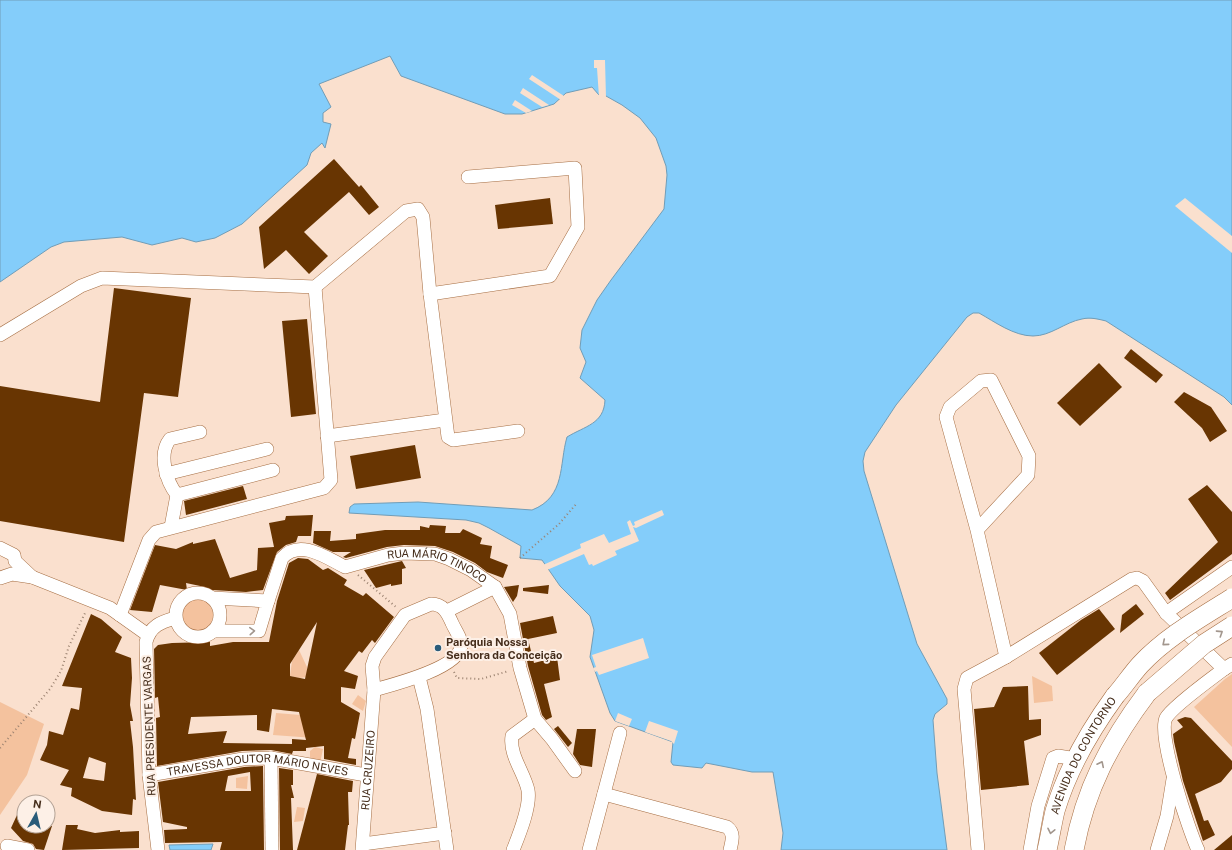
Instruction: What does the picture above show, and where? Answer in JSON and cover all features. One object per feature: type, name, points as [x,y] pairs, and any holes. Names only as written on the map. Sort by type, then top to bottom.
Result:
[{"type":"highway","name":"AVENIDA DO CONTORNO","points":[[1047,850],[1056,810],[1076,759],[1097,720],[1141,664],[1187,626],[1232,598]]},
{"type":"highway","name":"AVENIDA DO CONTORNO","points":[[1074,850],[1081,820],[1100,765],[1123,725],[1146,693],[1204,644],[1232,626]]},
{"type":"street","points":[[430,294],[550,276],[578,227],[575,168],[468,177]]},
{"type":"street","points":[[0,335],[81,286],[102,278],[315,287],[406,210],[414,209],[422,212],[423,216],[430,294],[448,437],[453,440],[518,431]]},
{"type":"street","points":[[120,616],[149,540],[156,532],[324,488],[331,480],[315,287]]},
{"type":"street","points":[[977,530],[1028,475],[1030,470],[1029,456],[991,380],[989,379],[981,381],[950,407],[946,417],[977,530],[1006,657]]},
{"type":"street","points":[[327,436],[445,420]]},
{"type":"street","points":[[171,527],[177,495],[166,474],[165,450],[170,439],[200,432]]},
{"type":"street","points":[[166,474],[267,449]]},
{"type":"street","points":[[177,495],[274,470]]},
{"type":"street","points":[[0,548],[14,555],[15,561],[32,577]]},
{"type":"street","points":[[213,632],[220,619],[220,611],[212,598],[206,594],[191,594],[179,603],[175,618],[181,630],[194,638],[201,638],[213,632],[259,631],[282,558],[286,553],[298,549],[312,550],[345,567]]},
{"type":"street","name":"RUA MÁRIO TINOCO","points":[[345,567],[388,555],[404,553],[435,554],[471,570],[495,587],[510,614],[520,668],[534,719]]},
{"type":"street","points":[[1166,613],[1232,567]]},
{"type":"street","points":[[4,574],[32,577],[110,608],[148,635],[159,623],[175,618]]},
{"type":"street","points":[[978,850],[964,689],[967,678],[1006,657],[1132,579],[1137,578],[1143,581],[1166,613],[1228,666],[1170,713],[1166,719],[1164,731],[1173,778],[1198,850]]},
{"type":"street","points":[[447,611],[495,587]]},
{"type":"street","points":[[212,598],[268,601]]},
{"type":"street","points":[[374,690],[419,677],[450,662],[460,651],[462,644],[447,611],[439,605],[432,604],[405,615]]},
{"type":"street","name":"RUA CRUZEIRO","points":[[363,847],[366,775],[374,690],[372,666],[375,657],[405,615]]},
{"type":"street","name":"RUA PRESIDENTE VARGAS","points":[[148,635],[146,642],[149,774],[158,850]]},
{"type":"street","points":[[419,677],[427,709],[446,833],[447,850]]},
{"type":"street","points":[[513,850],[529,800],[526,783],[512,749],[512,739],[515,734],[534,719],[552,739],[575,771]]},
{"type":"street","points":[[589,850],[620,733]]},
{"type":"street","points":[[1030,850],[1038,806],[1053,758],[1058,756],[1076,759]]},
{"type":"street","points":[[271,758],[272,850]]},
{"type":"street","name":"TRAVESSA DOUTOR MÁRIO NEVES","points":[[149,774],[243,759],[271,758],[366,775]]},
{"type":"street","points":[[1157,850],[1167,816],[1173,778]]},
{"type":"street","points":[[604,794],[726,827],[731,830],[733,835],[730,850]]},
{"type":"street","points":[[363,847],[446,833]]},
{"type":"street","points":[[7,846],[28,850]]},
{"type":"path","points":[[520,558],[558,524],[577,503]]},
{"type":"path","points":[[345,567],[358,575],[405,615]]},
{"type":"path","points":[[0,748],[50,689],[61,671],[79,625],[92,601]]},
{"type":"path","points":[[450,662],[457,678],[481,679],[520,668]]},
{"type":"shaded area","points":[[197,599],[208,604],[213,615],[208,626],[197,631],[186,626],[181,615],[186,604]]},
{"type":"shaded area","points":[[299,650],[307,667],[307,677],[300,678],[290,676],[292,661]]},
{"type":"shaded area","points":[[1232,674],[1232,747],[1194,707]]},
{"type":"shaded area","points":[[1032,676],[1052,686],[1053,701],[1034,703]]},
{"type":"shaded area","points":[[358,695],[366,701],[363,711],[352,704]]},
{"type":"shaded area","points":[[0,702],[44,724],[27,775],[0,815]]},
{"type":"shaded area","points":[[276,713],[313,716],[314,738],[273,735]]},
{"type":"shaded area","points":[[315,747],[323,749],[320,763],[310,762],[310,751]]},
{"type":"shaded area","points":[[248,776],[247,789],[236,788],[236,778]]},
{"type":"shaded area","points":[[297,807],[305,808],[303,821],[294,822]]},
{"type":"water","points":[[0,0],[1232,0],[1232,405],[1224,397],[1106,321],[1085,318],[1046,334],[1033,336],[1019,334],[979,313],[973,313],[967,317],[896,405],[865,452],[863,461],[864,471],[917,644],[947,699],[947,704],[935,714],[933,720],[937,773],[947,850],[781,850],[783,833],[773,772],[752,772],[706,763],[702,768],[673,765],[671,762],[673,742],[615,721],[610,713],[590,657],[594,630],[590,616],[560,586],[542,560],[520,558],[521,546],[479,523],[466,520],[349,513],[350,507],[354,504],[418,502],[532,510],[543,504],[551,497],[559,479],[567,437],[587,427],[597,419],[604,408],[605,400],[580,378],[586,362],[580,348],[582,330],[597,300],[664,209],[667,175],[666,166],[656,138],[640,118],[606,96],[599,95],[592,87],[566,93],[554,104],[522,114],[505,114],[401,76],[390,56],[319,84],[331,107],[323,113],[323,122],[331,124],[325,148],[322,143],[311,153],[307,165],[242,224],[215,238],[196,242],[182,238],[152,245],[122,237],[64,242],[51,247],[0,282]]},
{"type":"water","points":[[213,844],[211,850],[170,850],[169,845]]},
{"type":"pier","points":[[594,60],[605,60],[606,98],[599,97],[597,68],[594,68]]},
{"type":"pier","points":[[532,75],[566,97],[561,100],[529,79]]},
{"type":"pier","points":[[523,88],[549,105],[542,107],[520,93]]},
{"type":"pier","points":[[515,100],[532,111],[526,113],[512,105]]},
{"type":"pier","points":[[1185,198],[1232,236],[1232,253],[1175,206]]},
{"type":"pier","points":[[662,510],[664,515],[636,528],[633,527],[639,541],[615,551],[617,555],[593,566],[592,564],[589,565],[584,554],[547,570],[543,565],[581,548],[580,544],[604,534],[609,543],[631,534],[627,522],[630,520],[633,526],[635,525],[634,522]]},
{"type":"pier","points":[[643,638],[649,658],[599,675],[597,671],[595,672],[593,668],[596,667],[592,655]]},
{"type":"pier","points":[[618,713],[632,719],[629,726],[615,721]]},
{"type":"pier","points":[[649,721],[678,731],[674,744],[671,741],[645,732]]},
{"type":"building","points":[[334,159],[359,187],[361,185],[379,207],[369,215],[349,192],[304,232],[328,256],[309,274],[286,250],[264,269],[259,227]]},
{"type":"building","points":[[550,198],[553,224],[498,229],[495,205]]},
{"type":"building","points":[[114,288],[191,298],[178,397],[144,393],[124,542],[0,521],[0,386],[100,402]]},
{"type":"building","points":[[307,319],[316,414],[291,417],[282,321]]},
{"type":"building","points":[[1131,349],[1163,375],[1156,383],[1124,358]]},
{"type":"building","points":[[1099,363],[1122,387],[1080,426],[1057,403]]},
{"type":"building","points":[[1184,392],[1211,407],[1227,431],[1210,442],[1202,428],[1174,402]]},
{"type":"building","points":[[415,445],[421,478],[356,489],[350,456]]},
{"type":"building","points":[[1207,485],[1232,512],[1232,554],[1170,600],[1165,593],[1218,542],[1188,499]]},
{"type":"building","points":[[243,486],[247,499],[186,515],[184,501]]},
{"type":"building","points":[[313,515],[311,536],[298,536],[296,542],[286,545],[277,552],[263,590],[246,592],[212,590],[206,592],[205,587],[186,583],[187,590],[160,585],[152,612],[130,610],[155,545],[176,549],[193,542],[193,544],[215,539],[230,578],[257,570],[258,548],[274,547],[269,523],[285,520],[286,516]]},
{"type":"building","points":[[430,525],[446,526],[445,533],[460,533],[463,529],[482,538],[480,544],[492,546],[490,558],[508,565],[503,578],[487,572],[475,563],[453,552],[435,546],[404,545],[387,547],[346,558],[343,557],[351,552],[333,552],[313,543],[314,531],[331,531],[330,541],[356,539],[356,534],[385,530],[420,530],[420,526],[429,528]]},
{"type":"building","points":[[298,558],[308,559],[323,570],[328,568],[347,580],[344,585],[363,596],[366,593],[394,617],[375,643],[372,640],[362,653],[359,651],[344,671],[358,676],[355,689],[341,687],[341,702],[360,713],[355,739],[352,738],[348,758],[356,759],[356,765],[324,759],[324,746],[306,748],[306,751],[293,751],[292,754],[271,750],[242,751],[157,766],[156,718],[160,717],[158,697],[155,698],[154,649],[158,645],[172,643],[210,642],[210,646],[233,642],[269,642],[277,601],[289,563]],"holes":[[[317,622],[305,679],[290,676],[290,664]],[[272,709],[299,712],[306,740],[292,739],[292,744],[223,743],[227,731],[188,734],[191,717],[257,715],[257,730],[269,732]]]},
{"type":"building","points":[[402,561],[406,568],[402,569],[402,584],[391,586],[391,584],[376,588],[364,570]]},
{"type":"building","points":[[519,585],[517,596],[513,602],[504,587]]},
{"type":"building","points":[[549,585],[548,594],[523,591],[523,588]]},
{"type":"building","points":[[1136,604],[1144,614],[1120,633],[1122,615]]},
{"type":"building","points":[[1099,609],[1115,629],[1057,675],[1039,653],[1081,620]]},
{"type":"building","points":[[91,614],[101,619],[122,637],[115,652],[131,658],[132,678],[130,705],[133,721],[130,721],[136,800],[133,799],[132,815],[102,811],[71,796],[72,788],[60,785],[69,770],[40,760],[47,745],[49,731],[63,735],[71,708],[79,710],[82,688],[62,686]],"holes":[[[89,757],[106,763],[104,781],[83,778]]]},
{"type":"building","points":[[553,616],[557,633],[528,639],[534,663],[557,657],[560,680],[544,684],[552,717],[546,720],[542,715],[528,666],[520,623]]},
{"type":"building","points":[[1028,686],[1029,720],[1041,719],[1041,735],[1024,741],[1029,785],[981,790],[974,709],[994,707],[1003,687]]},
{"type":"building","points":[[1185,717],[1191,718],[1232,761],[1232,769],[1221,782],[1195,794],[1204,821],[1208,820],[1215,835],[1203,841],[1183,781],[1174,742],[1173,734],[1183,727],[1177,720]]},
{"type":"building","points":[[558,726],[572,743],[568,747],[554,729]]},
{"type":"building","points":[[577,729],[596,729],[592,767],[580,765],[573,754]]},
{"type":"building","points":[[263,766],[264,850],[220,850],[222,842],[165,843],[164,830],[187,829],[187,827],[163,822],[158,782],[244,767]],"holes":[[[250,772],[251,791],[225,791],[228,776]]]},
{"type":"building","points":[[279,768],[293,770],[293,785],[291,785],[294,798],[291,798],[293,850],[280,850]]},
{"type":"building","points":[[317,774],[353,781],[352,792],[348,792],[349,825],[345,850],[297,850]]},
{"type":"building","points":[[16,817],[16,833],[11,828]]},
{"type":"building","points":[[66,825],[78,825],[77,829],[95,833],[120,830],[120,832],[139,831],[139,848],[62,850]]},
{"type":"building","points":[[17,834],[49,834],[44,850],[36,849],[33,844],[23,841]]},
{"type":"building","points":[[1232,835],[1232,850],[1214,850]]},
{"type":"place","name":"Paróquia Nossa Senhora da Conceição","points":[[438,648]]}]
